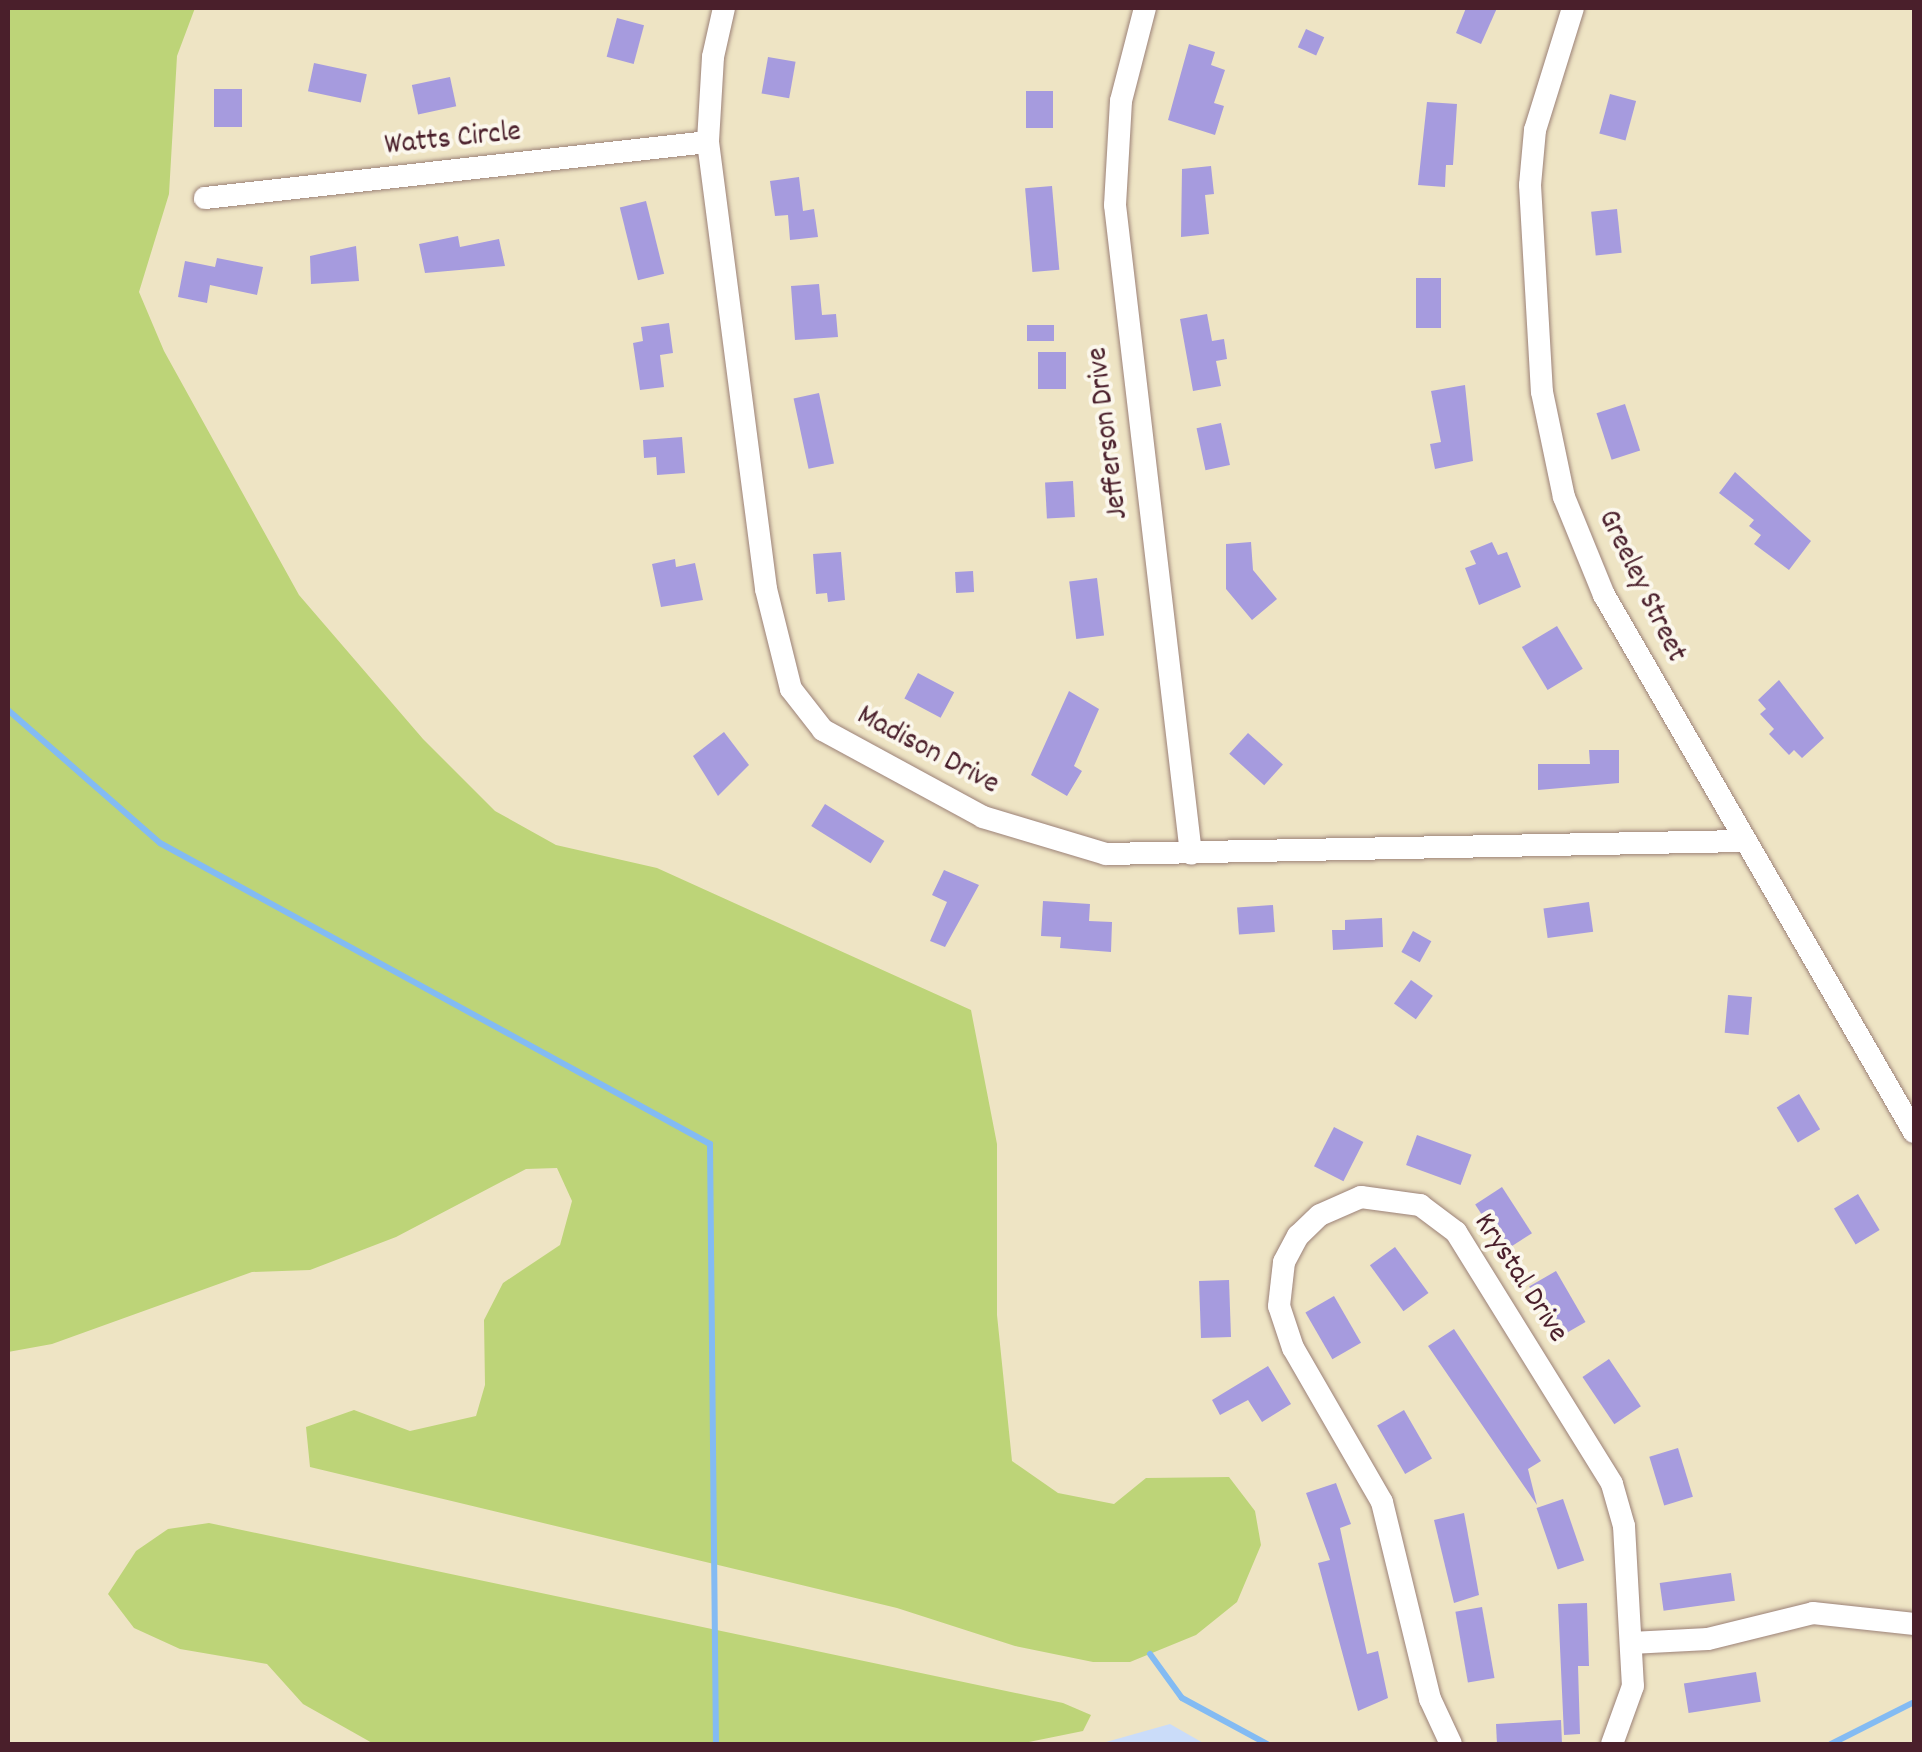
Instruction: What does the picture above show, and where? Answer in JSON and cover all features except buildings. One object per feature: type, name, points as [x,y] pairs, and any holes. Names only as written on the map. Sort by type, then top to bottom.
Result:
[{"type":"street","name":"Madison Drive","points":[[724,8],[713,57],[708,142],[766,589],[782,664],[805,711],[868,758],[1030,836],[1106,854],[1742,841]]},
{"type":"street","name":"Jefferson Drive","points":[[1145,8],[1121,101],[1115,205],[1191,854]]},
{"type":"street","name":"Greeley Street","points":[[1573,8],[1536,130],[1530,185],[1531,289],[1551,444],[1604,596],[1742,841],[1914,1132]]},
{"type":"street","name":"Watts Circle","points":[[204,198],[708,142]]},
{"type":"street","name":"Krystal Drive","points":[[1451,1744],[1430,1698],[1382,1502],[1281,1321],[1280,1276],[1290,1248],[1333,1207],[1361,1198],[1406,1200],[1433,1212],[1464,1244],[1616,1494],[1631,1643],[1631,1701],[1612,1744]]},
{"type":"street","points":[[1631,1643],[1708,1639],[1813,1614],[1914,1624]]},
{"type":"shaded area","points":[[1170,1724],[1205,1744],[1099,1744]]},
{"type":"green space","points":[[8,8],[195,8],[177,56],[169,194],[139,292],[164,351],[299,595],[423,739],[495,811],[556,845],[657,868],[971,1010],[997,1144],[997,1315],[1012,1461],[1058,1493],[1114,1504],[1146,1478],[1229,1477],[1255,1511],[1261,1545],[1237,1602],[1196,1635],[1130,1662],[1093,1662],[1015,1646],[897,1608],[310,1467],[306,1427],[354,1410],[410,1431],[476,1416],[485,1385],[484,1320],[503,1283],[560,1245],[572,1201],[557,1168],[526,1169],[396,1237],[310,1270],[252,1272],[52,1344],[8,1352]]},
{"type":"green space","points":[[209,1523],[1063,1703],[1091,1715],[1083,1731],[1019,1744],[374,1744],[303,1704],[267,1664],[180,1649],[134,1628],[108,1594],[136,1551],[168,1529]]},
{"type":"waterway","points":[[8,710],[160,843],[710,1144],[716,1744]]},
{"type":"waterway","points":[[1150,1654],[1182,1698],[1267,1744]]},
{"type":"waterway","points":[[1831,1744],[1914,1702]]}]
